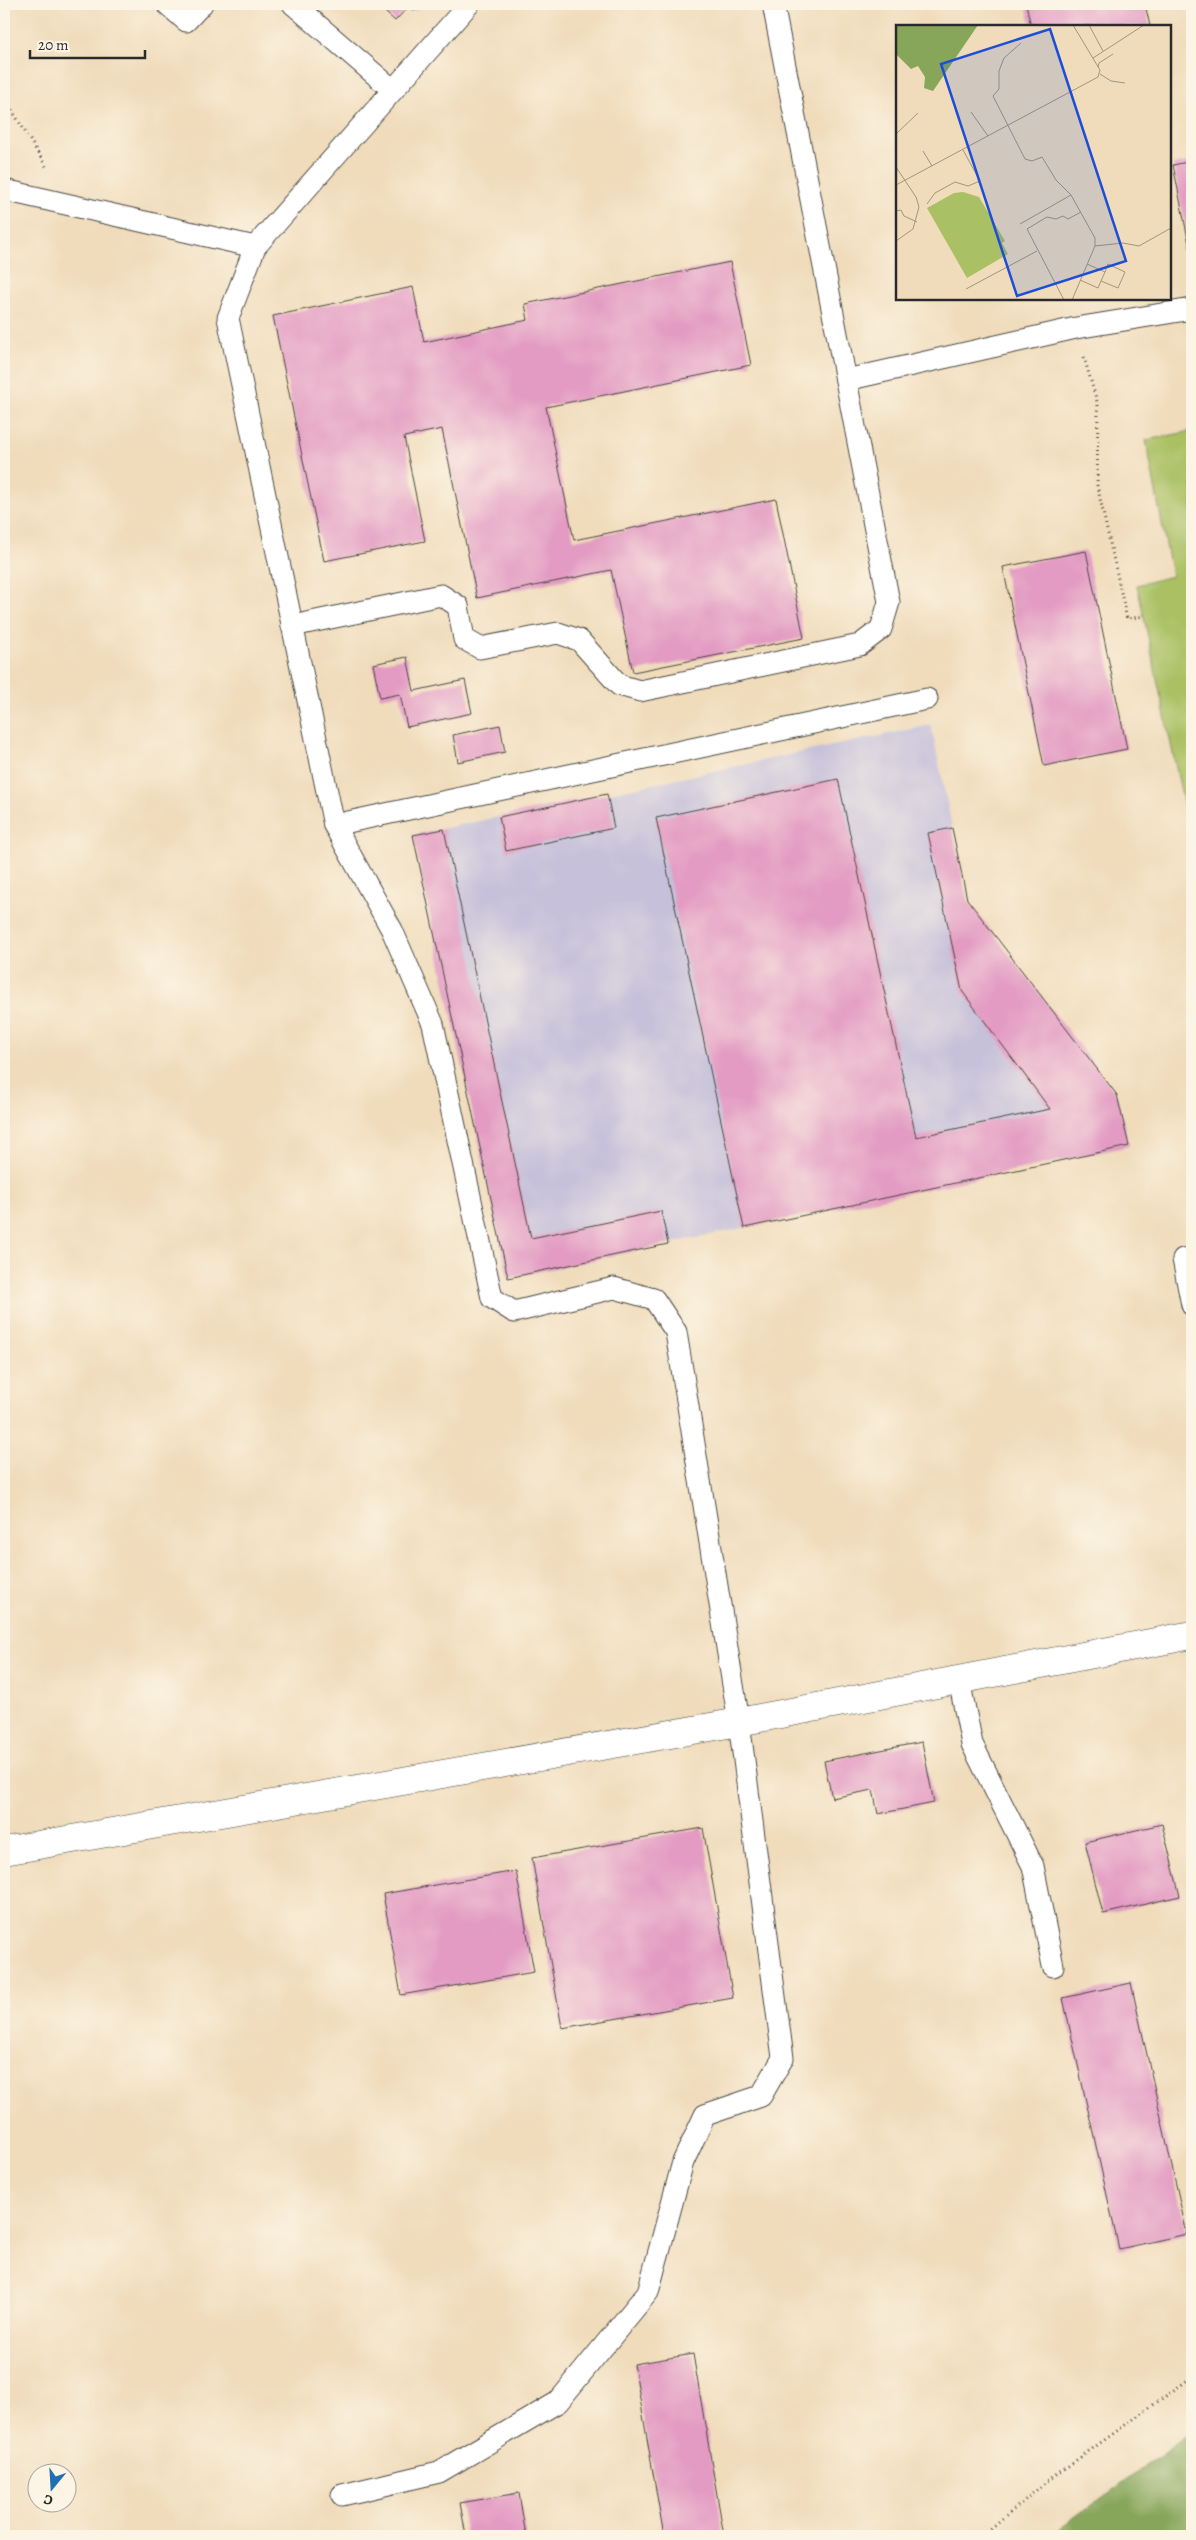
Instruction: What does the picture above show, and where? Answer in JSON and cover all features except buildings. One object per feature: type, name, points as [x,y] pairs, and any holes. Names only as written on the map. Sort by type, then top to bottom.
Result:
[{"type":"street","points":[[4,1851],[739,1722],[1192,1634]]},
{"type":"lane","points":[[167,4],[186,21],[202,4]]},
{"type":"lane","points":[[292,4],[393,90]]},
{"type":"lane","points":[[342,2495],[440,2472],[558,2402],[648,2292],[683,2162],[704,2115],[761,2096],[783,2058],[739,1722],[676,1332],[654,1299],[614,1288],[514,1312],[492,1298],[433,1024],[392,930],[334,825],[228,318],[255,247],[468,4]]},
{"type":"lane","points":[[292,626],[441,594],[458,606],[464,639],[480,648],[558,632],[579,640],[620,685],[640,692],[860,645],[881,629],[888,602],[773,4]]},
{"type":"lane","points":[[4,190],[255,247]]},
{"type":"lane","points":[[846,380],[1076,328],[1192,309]]},
{"type":"lane","points":[[334,825],[926,699]]},
{"type":"lane","points":[[1192,1258],[1183,1259],[1192,1305]]},
{"type":"lane","points":[[959,1680],[972,1744],[1033,1866],[1053,1966]]},
{"type":"path","points":[[4,97],[69,205]]},
{"type":"path","points":[[1076,328],[1098,405],[1097,485],[1127,619],[1144,616]]},
{"type":"path","points":[[983,2536],[1046,2482],[1192,2377]]},
{"type":"shaded area","points":[[931,725],[967,899],[1117,1095],[1129,1146],[508,1278],[413,835]]},
{"type":"green space","points":[[1192,431],[1192,843],[1137,585],[1172,576],[1146,440]]},
{"type":"green space","points":[[1192,2432],[1192,2536],[1050,2536]]}]
